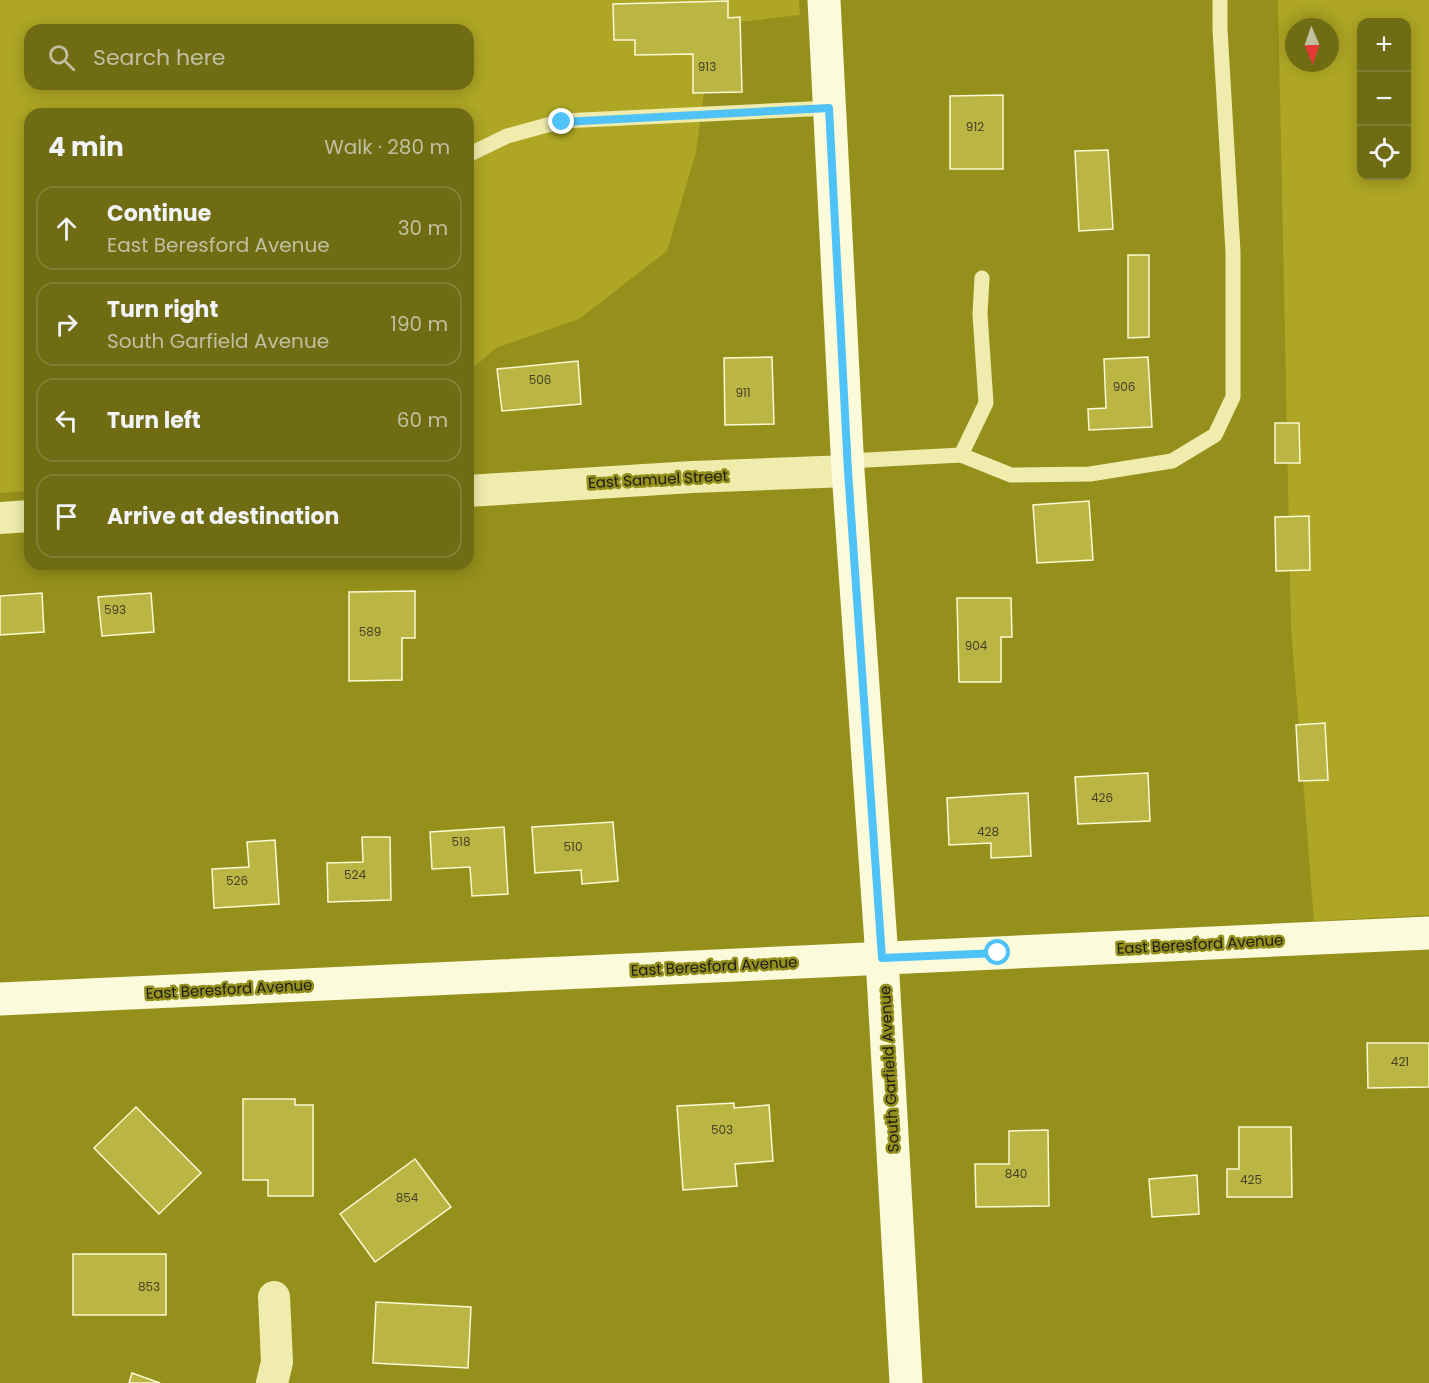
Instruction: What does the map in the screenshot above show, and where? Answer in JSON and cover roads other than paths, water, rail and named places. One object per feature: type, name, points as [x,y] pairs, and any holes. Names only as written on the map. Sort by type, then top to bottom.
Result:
[{"type":"street","name":"South Garfield Avenue","points":[[824,0],[848,466],[882,958],[906,1383]]},
{"type":"street","name":"East Samuel Street","points":[[474,491],[848,466]]},
{"type":"street","points":[[0,518],[24,516]]},
{"type":"street","name":"East Beresford Avenue","points":[[0,999],[1429,933]]},
{"type":"street","points":[[272,1383],[277,1362],[274,1297]]},
{"type":"lane","points":[[848,466],[961,455],[1011,474],[1090,474],[1172,461],[1215,435],[1233,397],[1233,252],[1220,41],[1220,0]]},
{"type":"lane","points":[[474,151],[507,136],[562,122],[829,108]]},
{"type":"lane","points":[[961,455],[986,403],[980,314],[981,278]]}]
